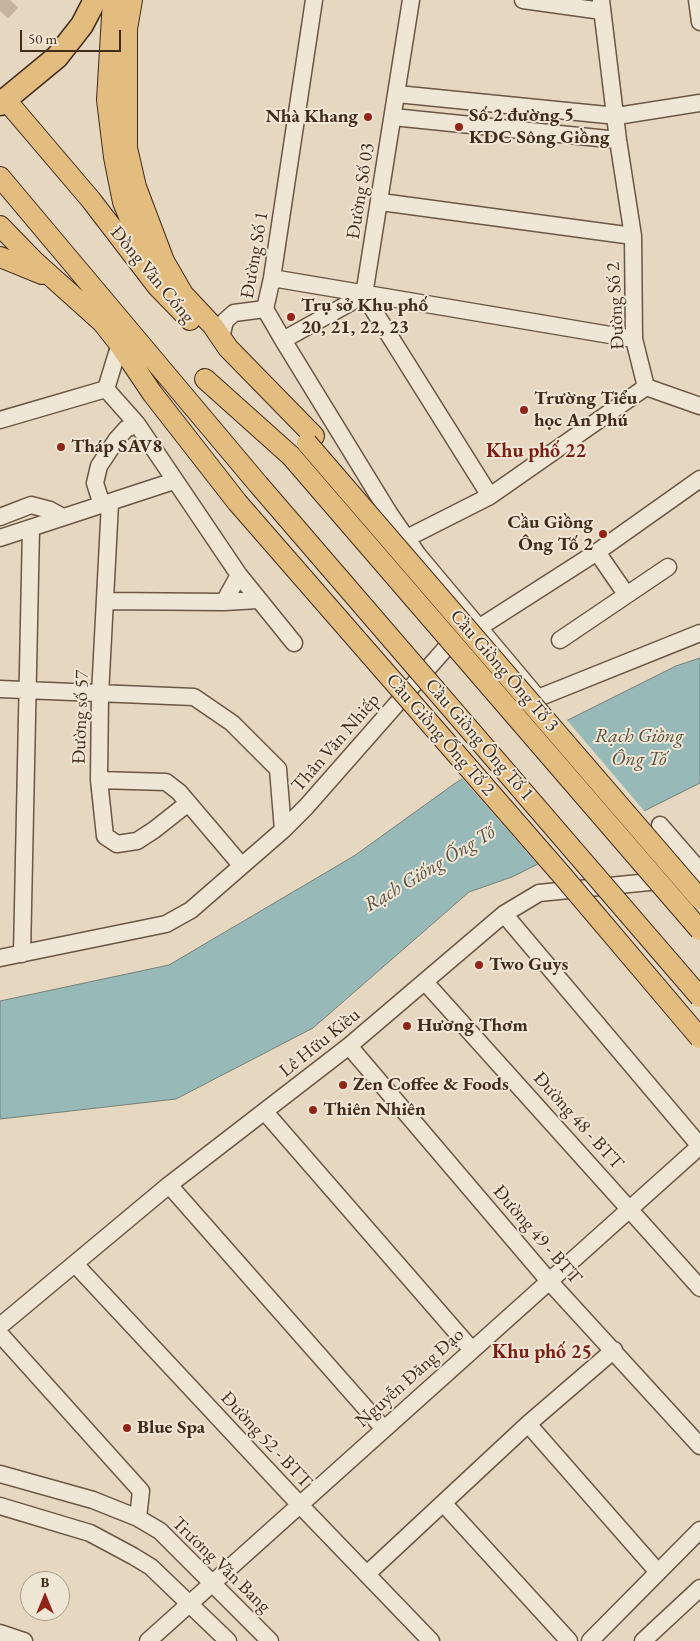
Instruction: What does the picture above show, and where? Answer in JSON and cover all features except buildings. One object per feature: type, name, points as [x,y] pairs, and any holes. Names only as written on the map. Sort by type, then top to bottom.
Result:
[{"type":"highway","points":[[3,102],[57,57],[82,25],[95,0]]},
{"type":"main road","points":[[114,0],[107,100],[114,157],[123,202],[157,286]]},
{"type":"main road","points":[[132,0],[127,28],[127,148],[136,187],[164,261],[183,294],[217,332],[228,348],[311,440]]},
{"type":"main road","name":"Đồng Văn Cống","points":[[3,102],[91,200],[157,286],[311,440]]},
{"type":"main road","name":"Cầu Giồng Ông Tố 1","points":[[0,177],[258,484],[700,997]]},
{"type":"main road","points":[[0,226],[96,316],[124,350]]},
{"type":"main road","points":[[0,257],[55,279]]},
{"type":"main road","name":"Cầu Giồng Ống Tố 2","points":[[124,350],[152,393],[236,502],[561,874],[700,1038]]},
{"type":"main road","points":[[206,380],[291,456],[700,930]]},
{"type":"main road","name":"Cầu Giồng Ông Tố 3","points":[[311,440],[700,884]]},
{"type":"main road","name":"Cầu Giồng Ông Tố 3","points":[[311,440],[700,899]]},
{"type":"street","name":"Đường Số 1","points":[[314,0],[272,278],[264,309],[389,514],[418,555],[538,698],[700,633]]},
{"type":"street","name":"Đường Số 03","points":[[364,295],[411,0]]},
{"type":"street","points":[[523,0],[602,6]]},
{"type":"street","points":[[697,0],[700,22]]},
{"type":"street","name":"Đường Số 2","points":[[602,6],[617,116],[618,140],[633,236],[634,339],[646,386]]},
{"type":"street","points":[[397,94],[617,116],[700,103]]},
{"type":"street","points":[[393,117],[618,140]]},
{"type":"street","points":[[380,202],[633,236]]},
{"type":"street","points":[[272,278],[634,339]]},
{"type":"street","points":[[283,340],[364,295]]},
{"type":"street","points":[[364,295],[490,496]]},
{"type":"street","points":[[217,332],[234,313],[264,309]]},
{"type":"street","points":[[106,390],[117,353],[124,350]]},
{"type":"street","points":[[407,538],[490,496],[646,386],[700,406]]},
{"type":"street","points":[[0,420],[106,390]]},
{"type":"street","points":[[106,390],[137,424],[239,575],[294,643]]},
{"type":"street","name":"Đường số 57","points":[[137,424],[126,429],[117,439],[99,466],[95,482],[106,504],[106,601],[100,695],[99,780],[105,836],[117,844],[137,841],[187,804]]},
{"type":"street","name":"Thân Văn Nhiếp","points":[[0,958],[166,924],[191,910],[283,830],[452,642],[480,627],[597,552],[700,479]]},
{"type":"street","points":[[0,538],[174,481]]},
{"type":"street","points":[[0,517],[31,506],[50,510],[63,517]]},
{"type":"street","points":[[22,954],[30,528]]},
{"type":"street","points":[[597,552],[626,594]]},
{"type":"street","points":[[560,640],[668,567]]},
{"type":"street","points":[[224,602],[239,575]]},
{"type":"street","points":[[106,601],[224,602],[258,600]]},
{"type":"street","points":[[0,689],[100,695],[194,697],[232,723],[278,769],[283,830]]},
{"type":"street","points":[[99,780],[166,782],[179,792],[187,804],[241,865]]},
{"type":"street","points":[[660,825],[700,872]]},
{"type":"street","name":"Lê Hữu Kiều","points":[[0,1326],[169,1185],[349,1046],[504,914],[539,893],[700,878]]},
{"type":"street","points":[[504,914],[700,1146]]},
{"type":"street","name":"Đường 48 - BTT","points":[[425,982],[700,1288]]},
{"type":"street","name":"Đường 49 - BTT","points":[[349,1046],[549,1281],[700,1446]]},
{"type":"street","points":[[264,1112],[472,1350]]},
{"type":"street","name":"Nguyễn Đăng Đạo","points":[[148,1641],[700,1146]]},
{"type":"street","points":[[169,1185],[384,1429]]},
{"type":"street","name":"Đường 52 - BTT","points":[[74,1264],[300,1505],[368,1573],[431,1641]]},
{"type":"street","points":[[0,1334],[141,1491],[138,1518]]},
{"type":"street","points":[[368,1573],[528,1424],[614,1350]]},
{"type":"street","points":[[528,1424],[657,1571]]},
{"type":"street","name":"Trương Văn Bang","points":[[0,1474],[94,1500],[138,1518],[160,1530],[214,1582],[270,1641]]},
{"type":"street","points":[[444,1504],[569,1641]]},
{"type":"street","points":[[0,1506],[90,1533],[151,1567],[228,1641]]},
{"type":"street","points":[[590,1641],[657,1571],[697,1538]]},
{"type":"street","points":[[643,1641],[700,1588]]},
{"type":"street","points":[[0,1633],[24,1641]]},
{"type":"water","points":[[700,658],[700,783],[512,877],[469,892],[313,1028],[176,1099],[0,1119],[0,1001],[169,965],[354,856],[454,784],[506,751],[676,666]]},
{"type":"pier","points":[[566,719],[646,813],[539,866],[461,777],[505,749]]},
{"type":"tunnel","points":[[0,11],[10,0]]},
{"type":"place","name":"Nhà Khang","points":[[368,117]]},
{"type":"place","name":"Số 2 đường 5 KDC Sông Giồng","points":[[459,127]]},
{"type":"place","name":"Trụ sở Khu phố 20, 21, 22, 23","points":[[291,317]]},
{"type":"place","name":"Trường Tiểu học An Phú","points":[[524,410]]},
{"type":"place","name":"Tháp SAV8","points":[[61,447]]},
{"type":"place","name":"Cầu Giồng Ông Tố 2","points":[[603,534]]},
{"type":"place","name":"Two Guys","points":[[479,965]]},
{"type":"place","name":"Hương Thơm","points":[[407,1026]]},
{"type":"place","name":"Zen Coffee & Foods","points":[[343,1085]]},
{"type":"place","name":"Thiên Nhiên","points":[[313,1110]]},
{"type":"place","name":"Blue Spa","points":[[127,1428]]},
{"type":"district","name":"Khu phố 22","points":[[536,452]]},
{"type":"district","name":"Khu phố 25","points":[[542,1353]]},
{"type":"water label","name":"Rạch Giồng Ông Tố","points":[[639,748]]},
{"type":"water label","name":"Rạch Giống Ống Tố","points":[[430,869]]}]
